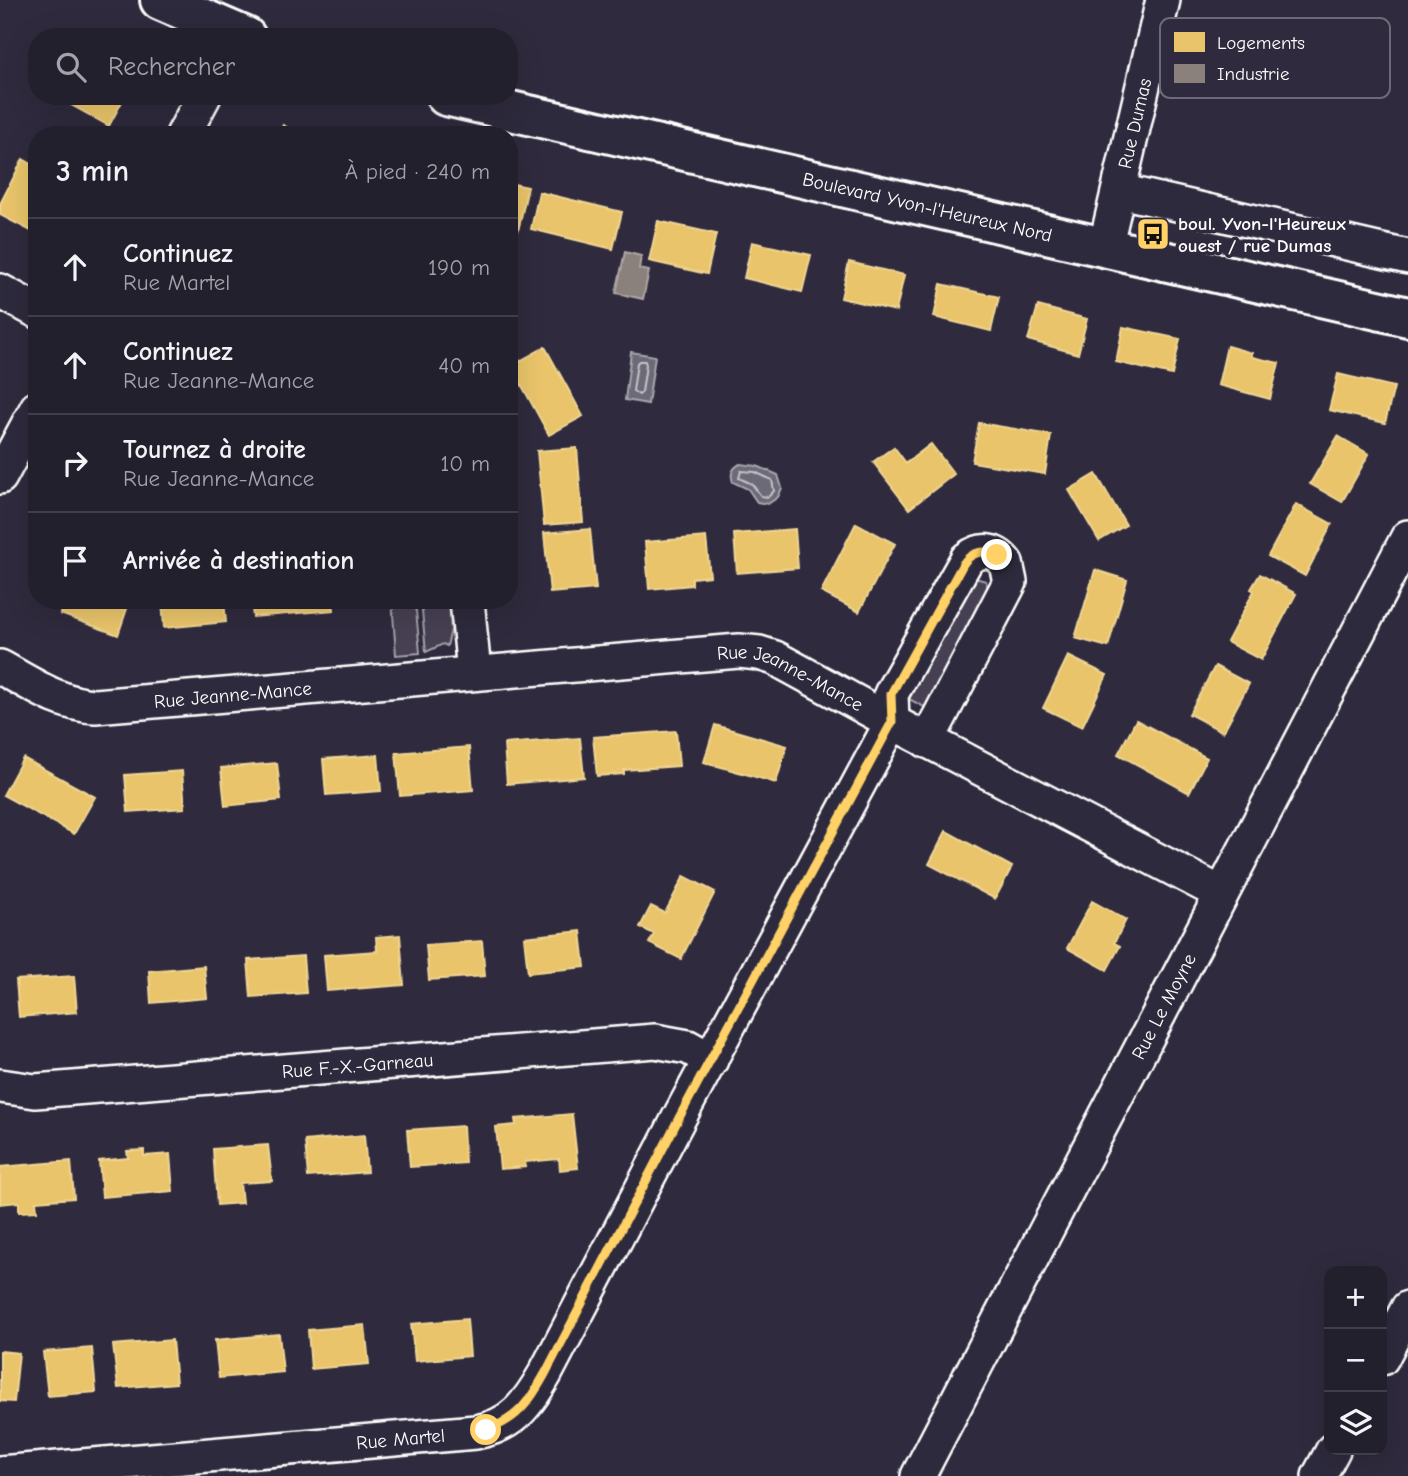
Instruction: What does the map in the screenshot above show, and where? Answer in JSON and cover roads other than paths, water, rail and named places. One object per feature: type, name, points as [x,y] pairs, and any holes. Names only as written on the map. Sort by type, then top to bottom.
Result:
[{"type":"street","points":[[160,0],[221,28]]},
{"type":"street","name":"Rue Dumas","points":[[1105,248],[1163,0]]},
{"type":"street","points":[[188,126],[199,105]]},
{"type":"street","name":"Boulevard Yvon-l'Heureux Nord","points":[[485,105],[1408,317]]},
{"type":"street","points":[[1119,191],[1408,257]]},
{"type":"street","points":[[0,291],[28,306]]},
{"type":"street","points":[[0,477],[28,425]]},
{"type":"street","name":"Rue Jeanne-Mance","points":[[892,722],[891,694],[963,564],[978,552],[997,555],[1006,563],[1010,583],[927,741]]},
{"type":"street","name":"Rue Le Moyne","points":[[918,1476],[1220,893],[1404,556]]},
{"type":"street","points":[[468,609],[474,673]]},
{"type":"street","name":"Rue Jeanne-Mance","points":[[0,667],[60,698],[90,706],[751,652],[775,658],[927,741],[1220,893]]},
{"type":"street","name":"Rue Martel","points":[[0,1473],[476,1432],[506,1422],[530,1400],[892,722]]},
{"type":"street","name":"Rue F.-X.-Garneau","points":[[0,1086],[35,1091],[655,1041],[688,1047],[711,1060]]},
{"type":"street","points":[[1387,1348],[1408,1308]]},
{"type":"street","points":[[1319,1476],[1330,1455]]},
{"type":"water","points":[[631,352],[655,356],[648,404],[625,400]]},
{"type":"water","points":[[740,464],[757,466],[778,475],[782,488],[778,497],[768,504],[757,502],[748,489],[733,482],[732,472]]},
{"type":"place","name":"boul. Yvon-l'Heureux ouest / rue Dumas","points":[[1153,234]]}]
